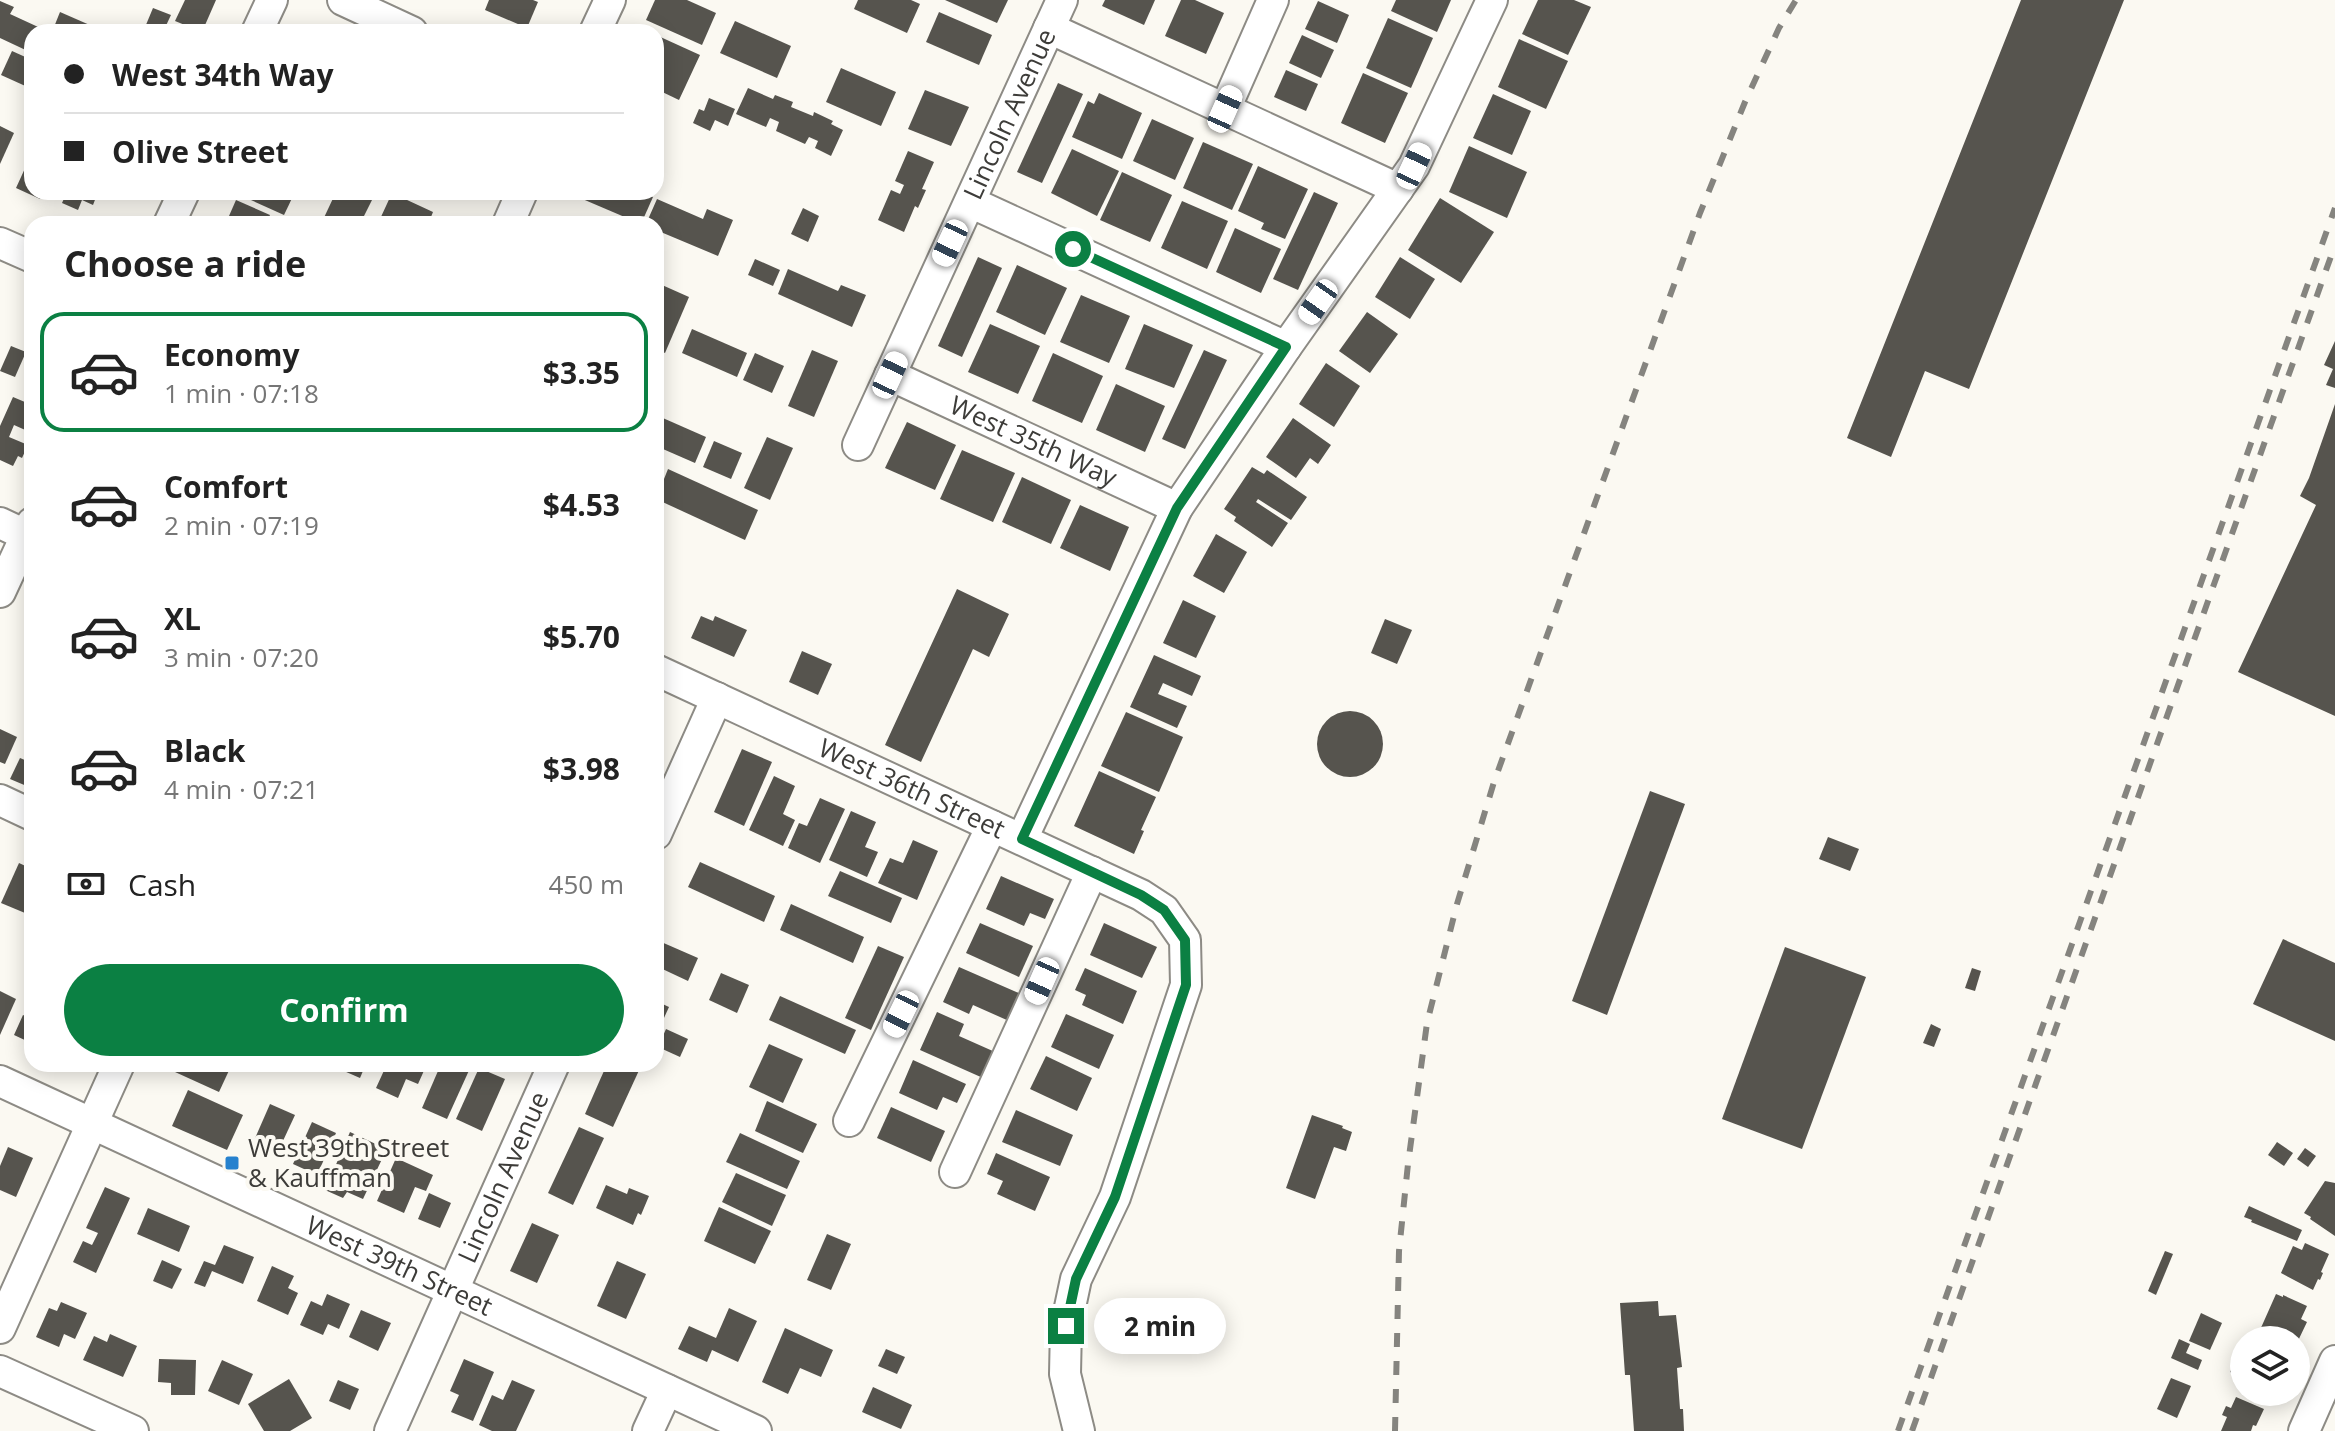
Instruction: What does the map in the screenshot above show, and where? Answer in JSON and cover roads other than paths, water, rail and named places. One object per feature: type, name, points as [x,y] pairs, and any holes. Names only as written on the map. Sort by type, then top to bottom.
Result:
[{"type":"street","points":[[261,24],[272,0]]},
{"type":"street","points":[[343,0],[395,24]]},
{"type":"street","points":[[599,24],[610,0]]},
{"type":"street","name":"Lincoln Avenue","points":[[858,445],[1062,0]]},
{"type":"street","points":[[1225,109],[1273,0]]},
{"type":"street","points":[[1022,839],[1177,508],[1414,166],[1492,0]]},
{"type":"street","points":[[1049,28],[1398,189]]},
{"type":"street","points":[[970,202],[1286,347]]},
{"type":"street","points":[[0,243],[24,254]]},
{"type":"street","name":"West 35th Way","points":[[890,375],[1177,508]]},
{"type":"street","points":[[0,592],[23,530]]},
{"type":"street","name":"West 36th Street","points":[[664,674],[1141,895],[1164,910],[1185,940],[1186,985],[1115,1197],[1076,1279],[1066,1326],[1065,1374],[1079,1431]]},
{"type":"street","points":[[664,813],[717,698]]},
{"type":"street","points":[[0,800],[24,811]]},
{"type":"street","points":[[849,1121],[992,826]]},
{"type":"street","points":[[955,1172],[1092,872]]},
{"type":"street","points":[[0,1328],[115,1072]]},
{"type":"street","name":"Lincoln Avenue","points":[[390,1431],[549,1072]]},
{"type":"street","name":"West 39th Street","points":[[0,1081],[756,1431]]},
{"type":"street","points":[[2304,1431],[2335,1361]]},
{"type":"street","points":[[0,1371],[133,1431]]},
{"type":"street","points":[[648,1431],[667,1390]]},
{"type":"railway","points":[[1395,1431],[1399,1251],[1408,1164],[1427,1023],[1457,904],[1494,782],[1700,213],[1745,102],[1779,28],[1796,0]]},
{"type":"railway","points":[[1898,1431],[2335,208]]},
{"type":"railway","points":[[1912,1431],[2335,245]]},
{"type":"place","name":"West 39th Street & Kauffman","points":[[232,1163]]}]
